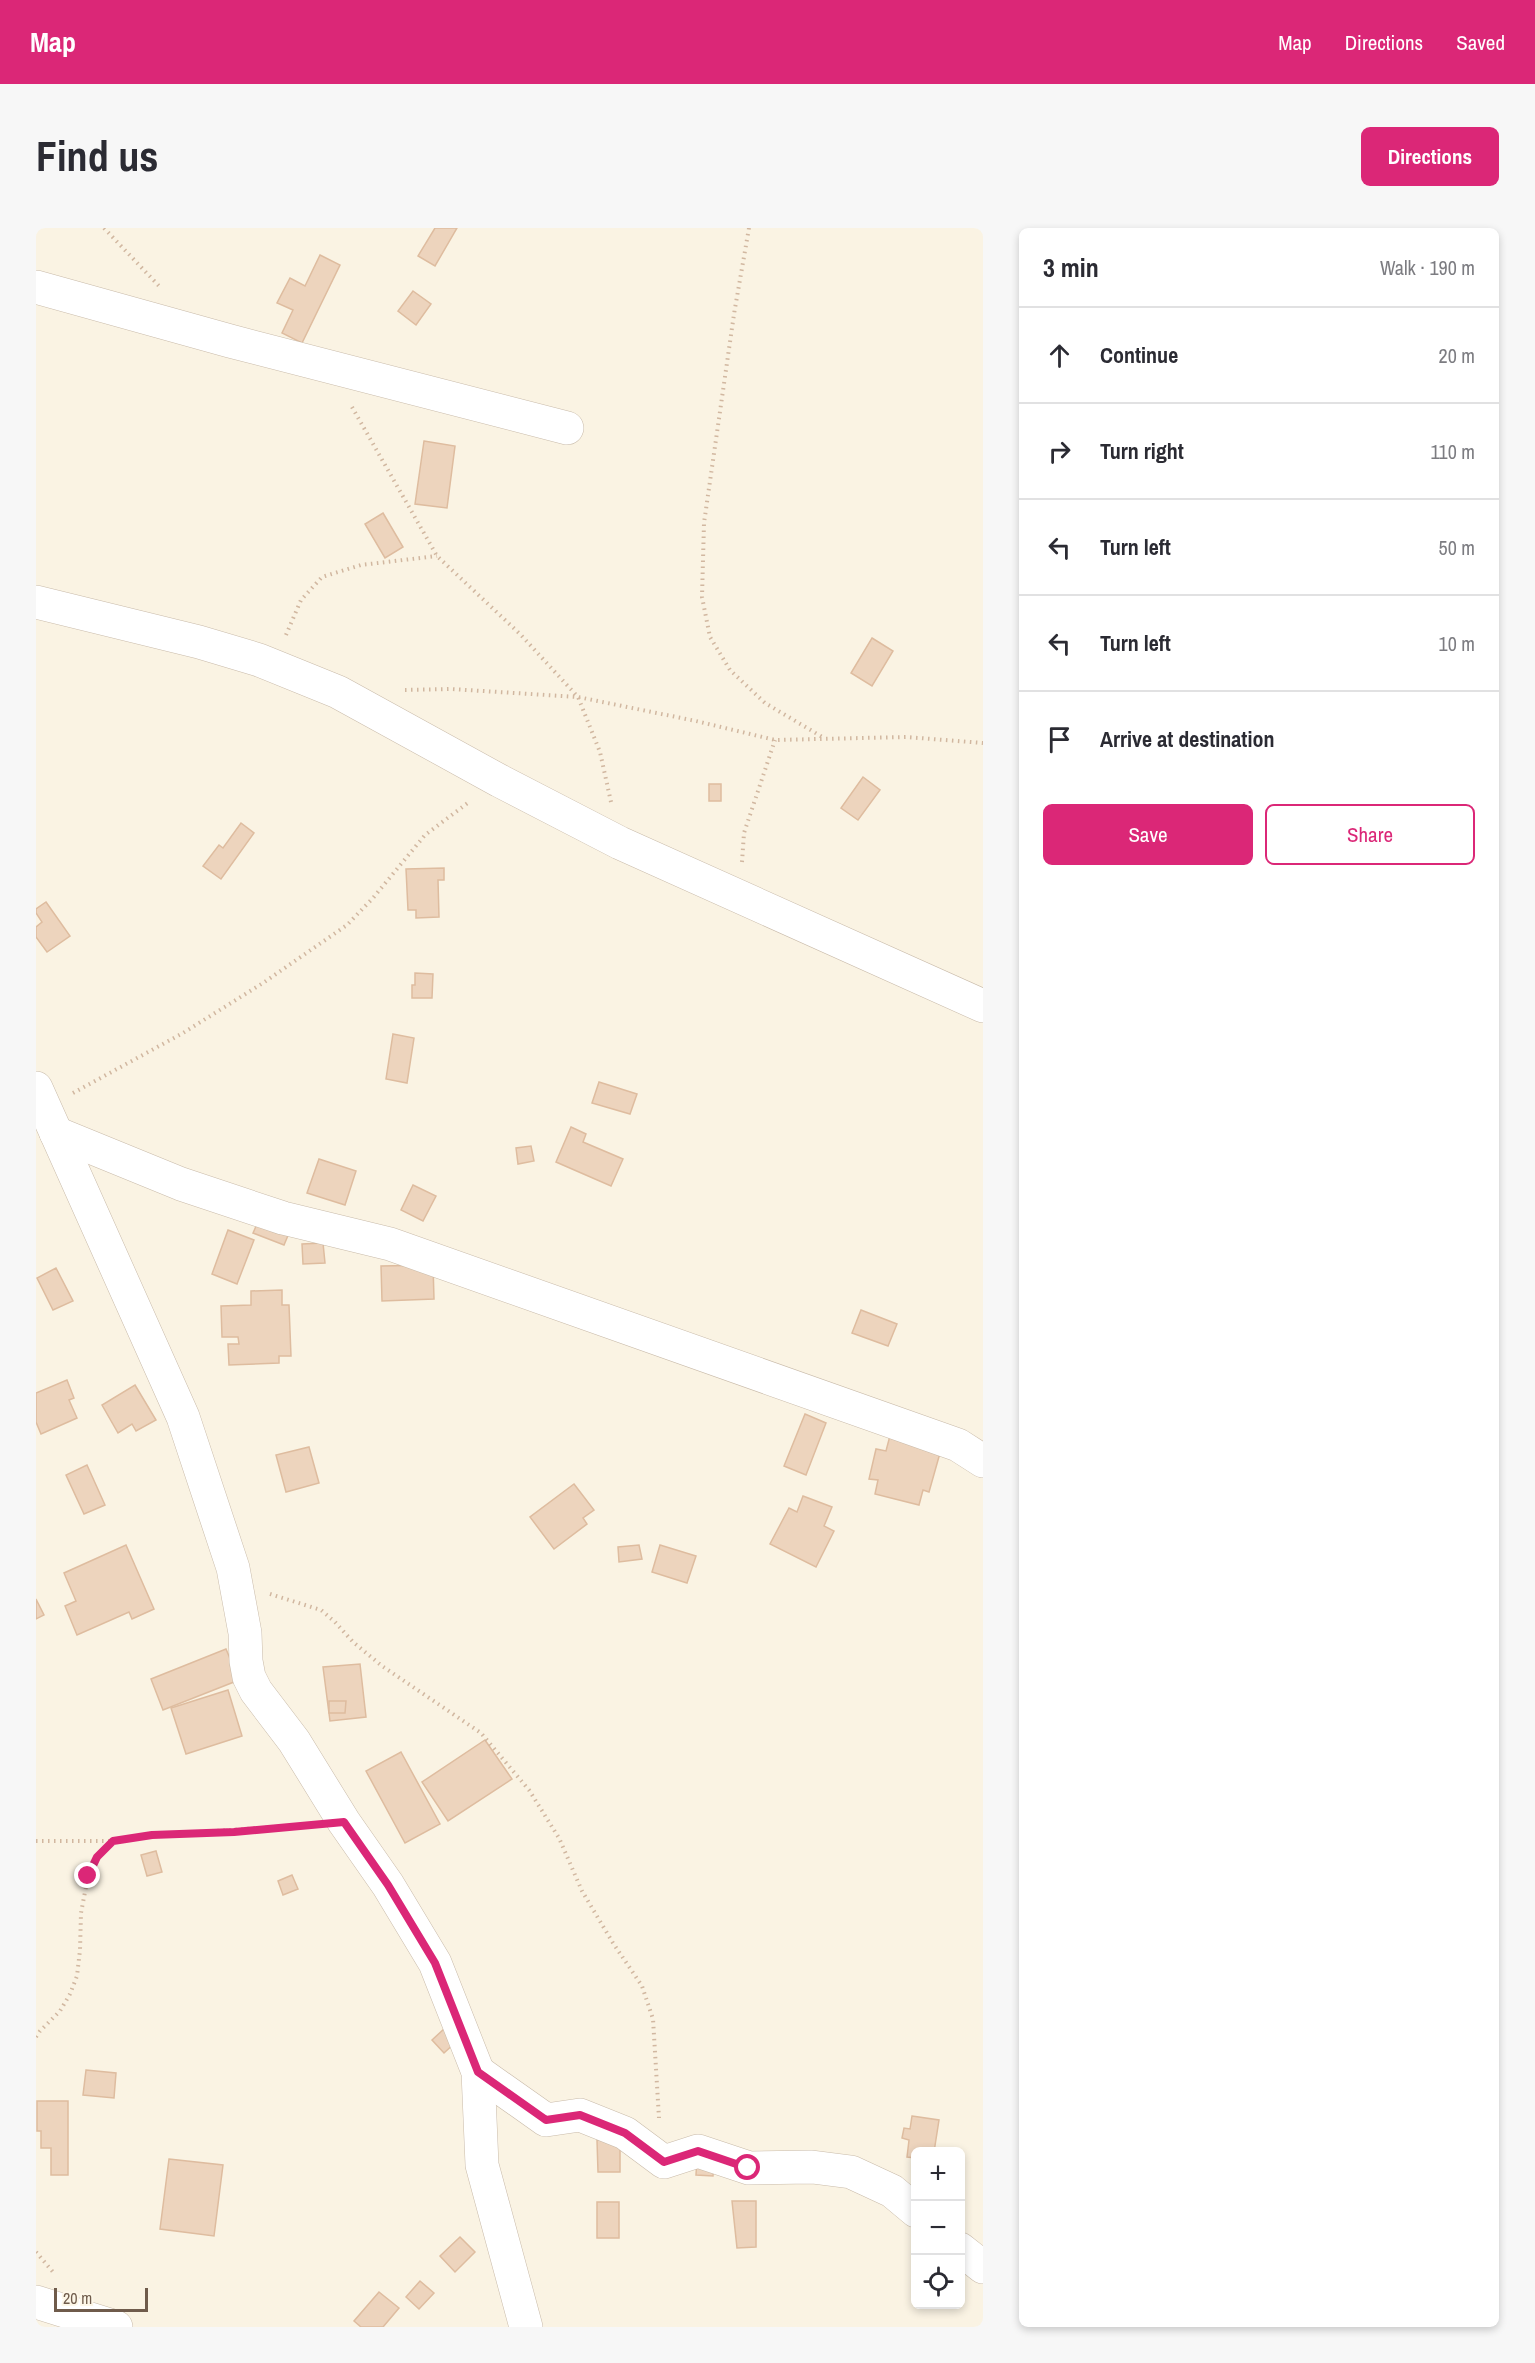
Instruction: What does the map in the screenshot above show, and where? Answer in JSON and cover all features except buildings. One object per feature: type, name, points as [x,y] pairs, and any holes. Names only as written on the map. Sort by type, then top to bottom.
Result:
[{"type":"street","points":[[36,287],[230,341],[567,428]]},
{"type":"street","points":[[36,602],[199,642],[259,660],[338,692],[500,781],[620,843],[983,1006]]},
{"type":"street","points":[[45,1110],[181,1184],[283,1218],[390,1244],[958,1445],[983,1461]]},
{"type":"street","points":[[45,1110],[183,1418],[232,1568],[245,1633],[249,1677],[256,1691],[294,1741],[344,1822],[388,1885],[435,1963],[478,2072],[482,2165],[526,2327]]},
{"type":"street","points":[[478,2072],[546,2120],[580,2115],[625,2133],[664,2162],[698,2151],[748,2168],[812,2167],[851,2172],[892,2191],[911,2208]]},
{"type":"street","points":[[965,2253],[983,2267]]},
{"type":"street","points":[[36,2302],[116,2327]]},
{"type":"path","points":[[104,228],[165,292]]},
{"type":"path","points":[[749,228],[734,314],[704,522],[702,597],[710,637],[730,670],[765,703],[824,739]]},
{"type":"path","points":[[348,401],[437,556],[520,634],[578,697],[600,752],[620,843]]},
{"type":"path","points":[[259,660],[287,635],[301,600],[322,577],[361,565],[437,556]]},
{"type":"path","points":[[395,691],[451,689],[578,697],[775,740],[906,737],[983,743]]},
{"type":"path","points":[[738,895],[744,833],[775,740]]},
{"type":"path","points":[[45,1110],[183,1033],[263,983],[347,925],[373,898],[425,835],[500,781]]},
{"type":"path","points":[[232,1568],[257,1588],[321,1610],[353,1642],[382,1666],[481,1733],[529,1790],[559,1838],[582,1891],[642,1986],[653,2019],[656,2083],[664,2162]]},
{"type":"path","points":[[36,1841],[113,1841],[152,1835],[234,1832],[344,1822]]},
{"type":"path","points":[[36,2037],[60,2011],[70,1994],[77,1976],[81,1913],[88,1876],[97,1857],[113,1841]]},
{"type":"route","points":[[88,1876],[97,1857],[113,1841],[152,1835],[234,1832],[344,1822],[388,1885],[435,1963],[478,2072],[546,2120],[580,2115],[625,2133],[664,2162],[698,2151],[748,2168]]}]
